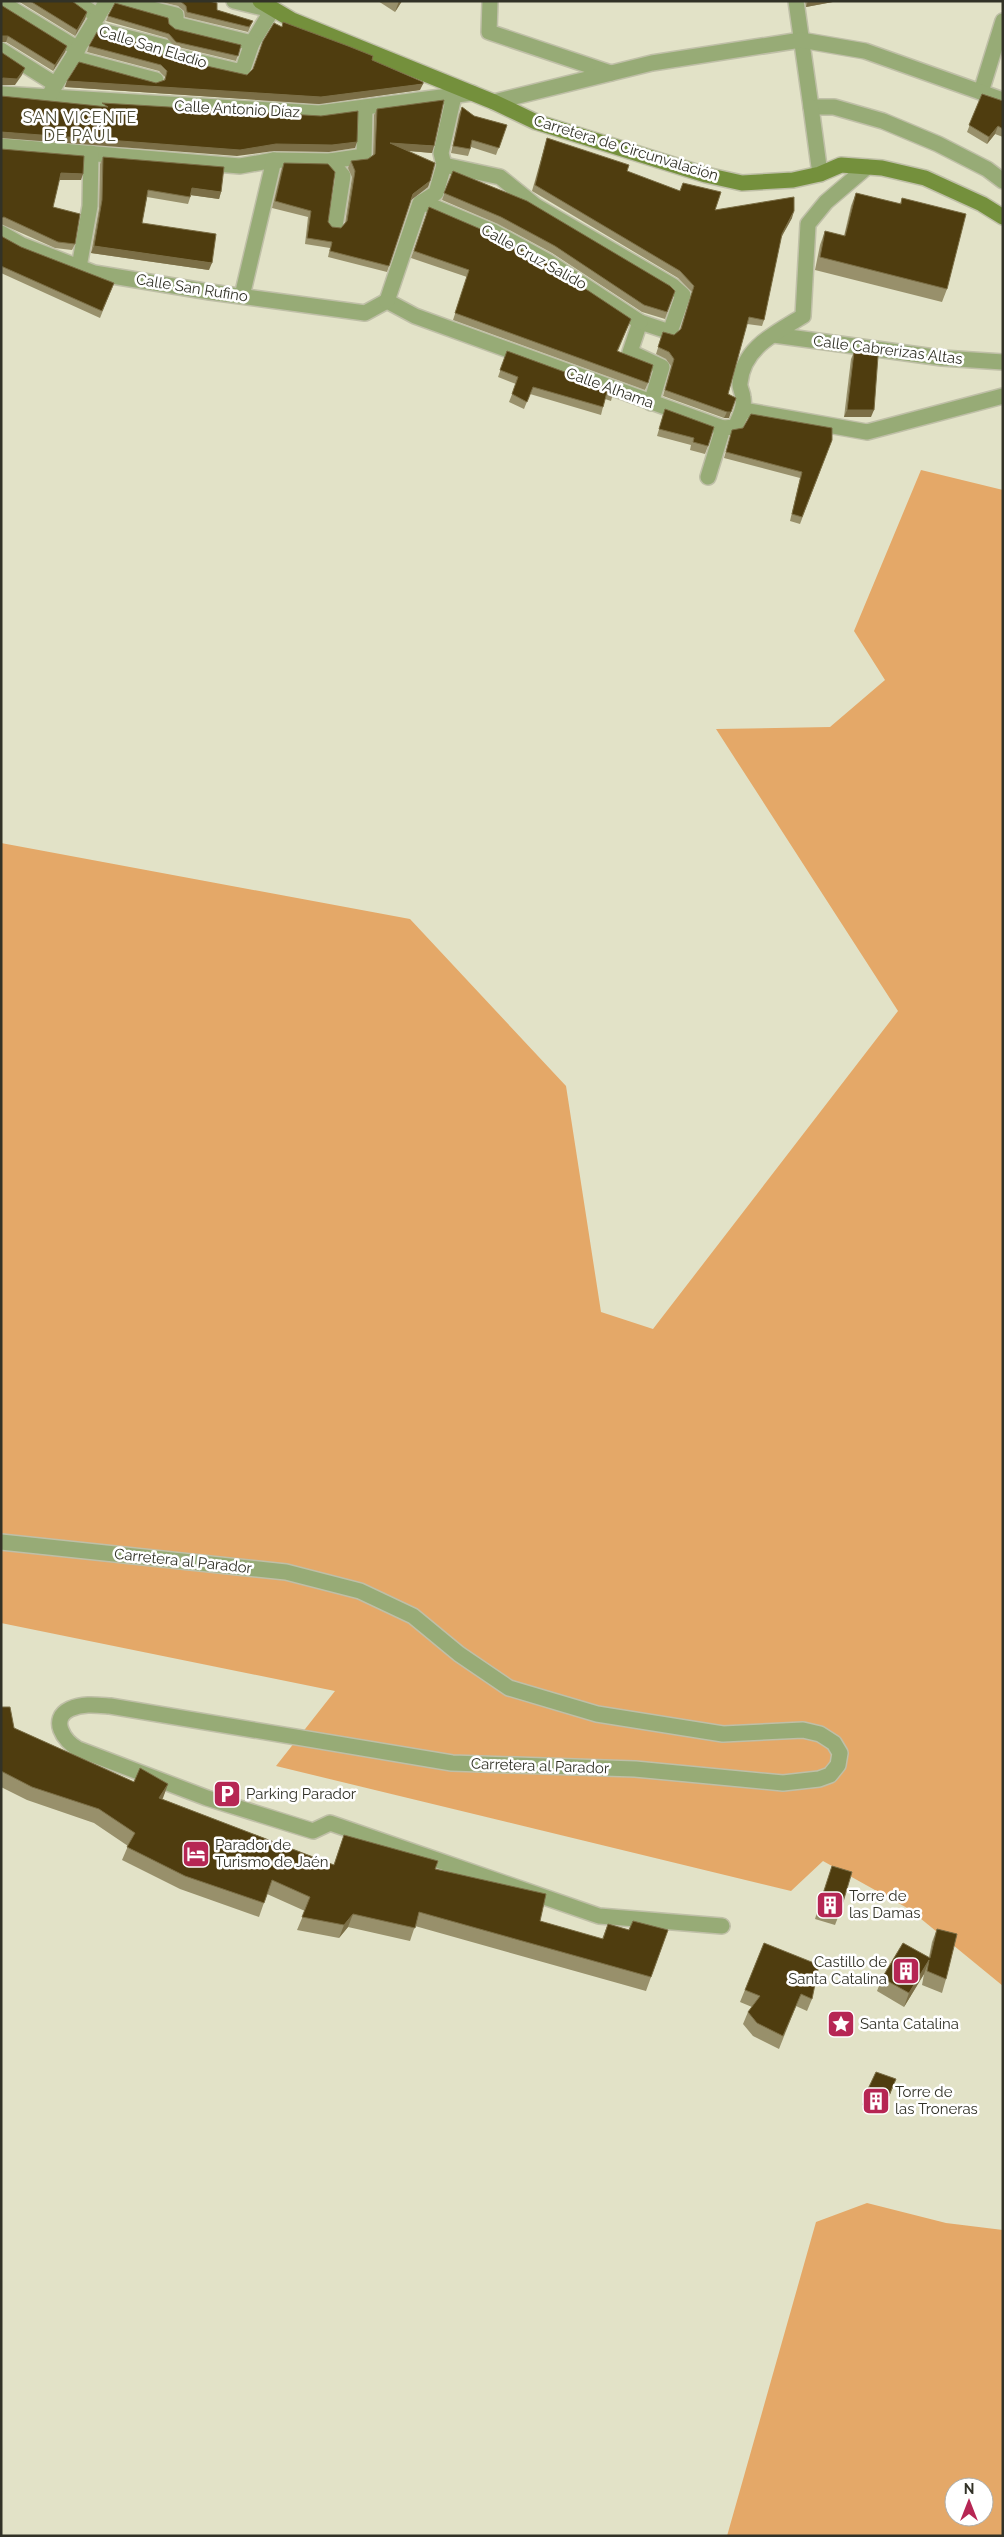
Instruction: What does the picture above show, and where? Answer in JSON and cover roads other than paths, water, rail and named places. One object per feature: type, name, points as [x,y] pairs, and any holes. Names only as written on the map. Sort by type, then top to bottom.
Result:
[{"type":"main road","name":"Carretera de Circunvalación","points":[[266,6],[494,102],[536,122],[706,175],[742,183],[793,180],[820,174],[841,165],[867,167],[925,178],[982,204],[1003,217]]},
{"type":"street","points":[[75,1],[95,22]]},
{"type":"street","points":[[1,50],[52,90],[107,1]]},
{"type":"street","points":[[120,1],[176,15],[176,24],[252,43],[266,6],[234,1]]},
{"type":"street","points":[[490,1],[489,32],[611,72]]},
{"type":"street","points":[[796,1],[820,174]]},
{"type":"street","points":[[1,2],[76,54],[156,80]]},
{"type":"street","points":[[981,92],[1003,21]]},
{"type":"street","name":"Calle San Eladio","points":[[95,22],[165,47],[166,54],[242,72],[252,43]]},
{"type":"street","points":[[494,102],[652,63],[801,40],[865,51],[1003,100]]},
{"type":"street","name":"Calle Antonio Díaz","points":[[1,94],[52,90],[319,113],[472,93]]},
{"type":"street","points":[[387,301],[422,202],[436,193],[444,165],[441,153],[454,96]]},
{"type":"street","points":[[811,107],[834,107],[883,121],[938,144],[986,169],[1003,181]]},
{"type":"street","points":[[1,146],[240,166],[274,160],[330,160],[364,156],[365,108]]},
{"type":"street","points":[[79,267],[90,206],[91,153]]},
{"type":"street","points":[[242,296],[274,160]]},
{"type":"street","points":[[330,160],[343,176],[336,226]]},
{"type":"street","name":"Calle Cruz Salido","points":[[422,202],[494,232],[547,261],[640,322],[670,332],[682,295],[673,286],[536,206],[500,177],[444,165]]},
{"type":"street","points":[[708,477],[723,428],[735,427],[743,410],[744,398],[740,385],[743,366],[754,348],[803,316],[808,224],[826,202],[867,167]]},
{"type":"street","name":"Calle San Rufino","points":[[1,233],[22,245],[94,272],[242,296],[365,313],[387,301]]},
{"type":"street","name":"Calle Alhama","points":[[387,301],[415,316],[723,428]]},
{"type":"street","points":[[640,322],[630,352],[662,368],[651,403]]},
{"type":"street","name":"Calle Cabrerizas Altas","points":[[774,335],[942,358],[1003,362]]},
{"type":"street","points":[[743,410],[867,432],[1003,396]]},
{"type":"street","name":"Carretera al Parador","points":[[1,1542],[286,1572],[360,1591],[414,1616],[459,1654],[509,1688],[597,1714],[723,1734],[802,1730],[820,1734],[834,1743],[840,1753],[838,1765],[830,1775],[819,1779],[783,1783],[635,1769],[452,1763],[110,1706],[80,1706],[65,1712],[62,1717],[61,1735],[78,1750],[207,1798],[313,1831],[330,1823],[599,1916],[722,1926]]},
{"type":"place","name":"Parking Parador","points":[[227,1794]]},
{"type":"place","name":"Parador de Turismo de Jaén","points":[[196,1854]]},
{"type":"place","name":"Torre de las Damas","points":[[830,1905]]},
{"type":"place","name":"Castillo de Santa Catalina","points":[[906,1971]]},
{"type":"place","name":"Santa Catalina","points":[[841,2024]]},
{"type":"place","name":"Torre de las Troneras","points":[[876,2101]]},
{"type":"district","name":"SAN VICENTE DE PAÚL","points":[[80,126]]}]
